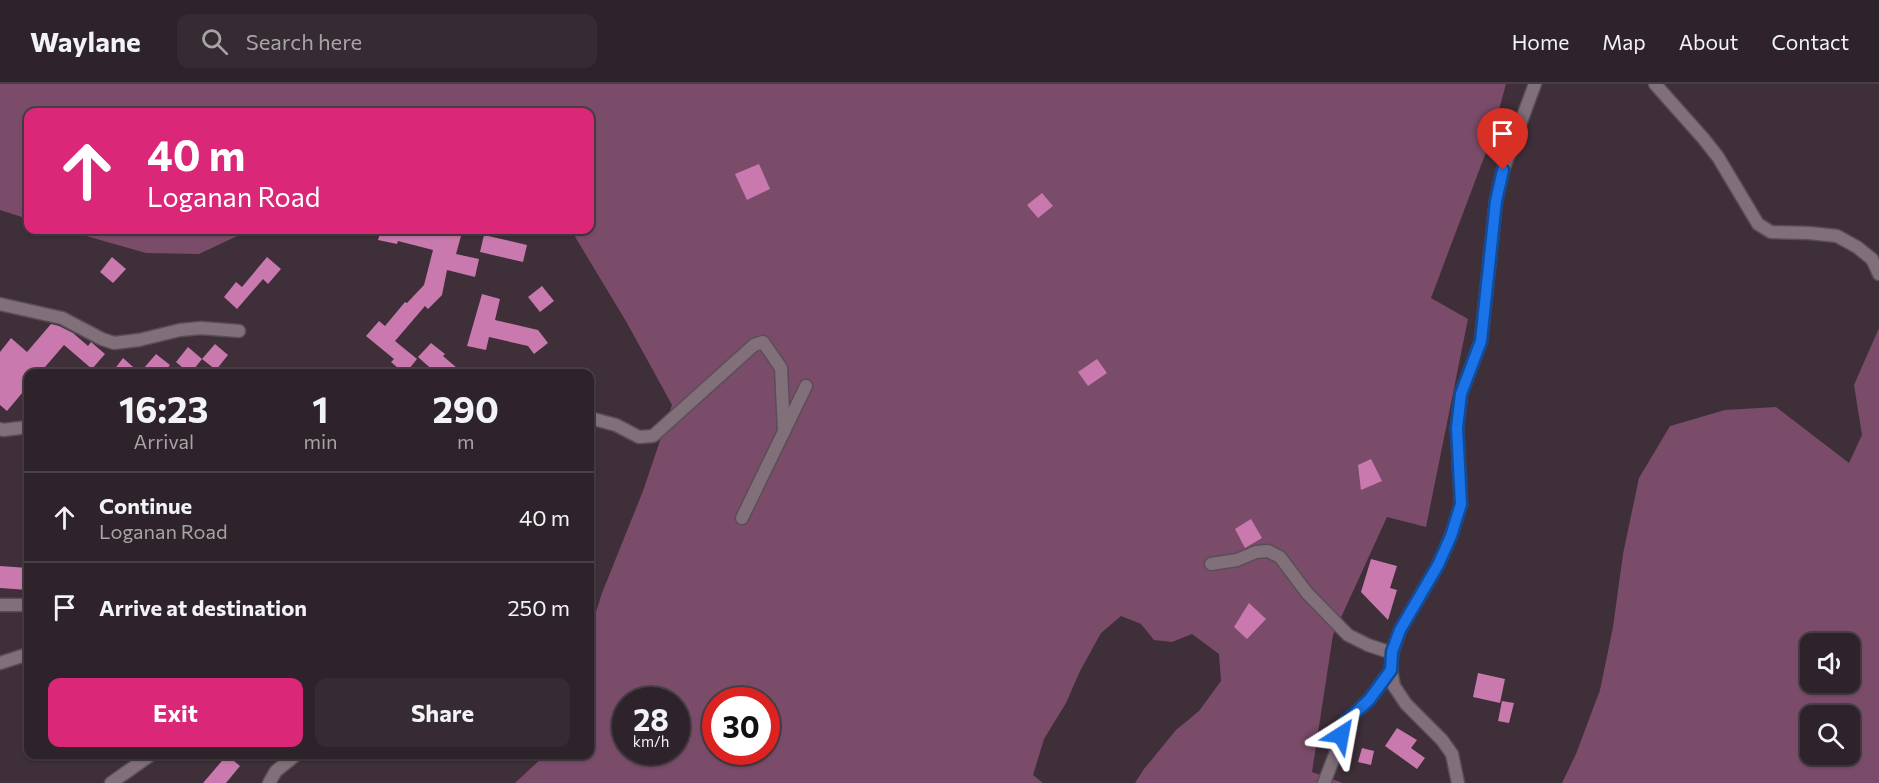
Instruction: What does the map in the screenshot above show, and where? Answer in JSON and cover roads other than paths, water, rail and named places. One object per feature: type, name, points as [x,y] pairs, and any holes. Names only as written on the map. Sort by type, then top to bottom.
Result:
[{"type":"street","points":[[1458,783],[1452,754],[1442,740],[1406,704],[1394,686],[1391,670],[1392,652],[1400,630],[1438,565],[1451,536],[1461,504],[1457,428],[1461,394],[1481,341],[1496,201],[1503,170],[1535,84]]},
{"type":"street","points":[[1655,84],[1718,157],[1758,224],[1772,232],[1837,236],[1872,259],[1879,274]]},
{"type":"street","points":[[0,304],[62,318],[114,343],[139,340],[180,330],[201,328],[240,331]]},
{"type":"street","points":[[594,419],[616,424],[639,437],[652,436],[754,345],[763,342],[782,368],[784,432]]},
{"type":"street","points":[[742,518],[806,386]]},
{"type":"street","points":[[0,429],[24,427]]},
{"type":"street","points":[[1211,564],[1237,560],[1256,552],[1268,551],[1280,557],[1307,593],[1348,635],[1368,645],[1392,652]]},
{"type":"street","points":[[0,605],[24,605]]},
{"type":"street","points":[[0,663],[24,655]]},
{"type":"street","points":[[1324,783],[1338,747],[1344,723],[1369,700],[1391,670]]},
{"type":"street","points":[[111,783],[145,759]]},
{"type":"street","points":[[269,783],[276,771],[291,759]]}]
